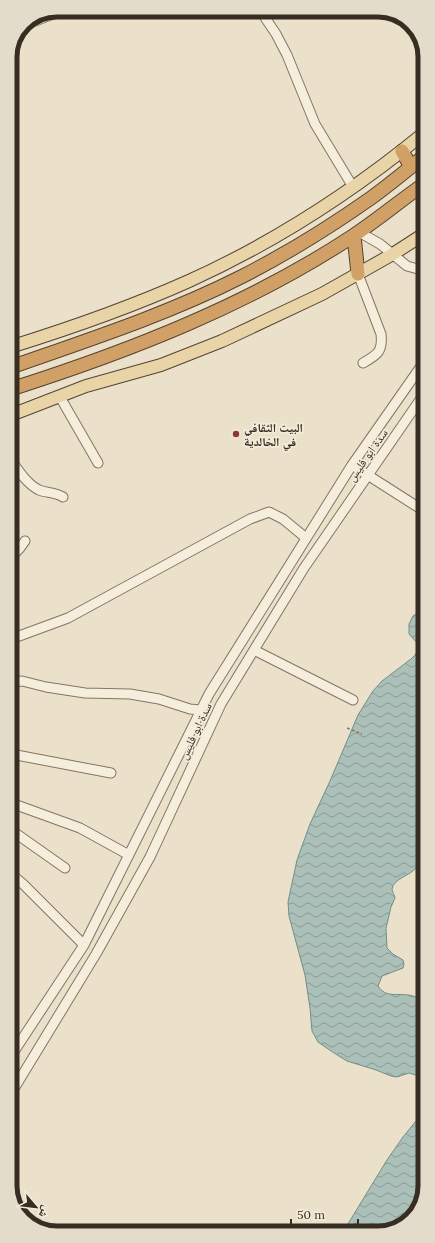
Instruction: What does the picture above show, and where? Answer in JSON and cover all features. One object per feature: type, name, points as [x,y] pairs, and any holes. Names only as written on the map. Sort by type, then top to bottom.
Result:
[{"type":"highway","points":[[402,151],[411,167]]},
{"type":"highway","points":[[17,365],[148,318],[195,299],[241,277],[286,253],[329,226],[365,202],[418,162]]},
{"type":"highway","points":[[17,387],[95,360],[154,337],[196,320],[250,294],[316,259],[356,234],[418,188]]},
{"type":"highway","points":[[356,234],[358,274]]},
{"type":"highway","points":[[148,318],[154,337]]},
{"type":"main road","points":[[17,345],[92,320],[144,300],[234,259],[321,209],[418,139]]},
{"type":"main road","points":[[17,413],[86,386],[161,365],[222,340],[322,294],[393,254],[418,238]]},
{"type":"street","points":[[265,17],[287,54],[315,124],[353,187]]},
{"type":"street","points":[[356,234],[380,244],[407,266],[418,269]]},
{"type":"street","points":[[358,274],[381,334],[382,341],[381,349],[376,356],[363,363]]},
{"type":"street","name":"سدة ابو فليس","points":[[17,1048],[84,945],[210,694],[352,465],[418,371]]},
{"type":"street","points":[[60,397],[98,463]]},
{"type":"street","name":"سدة ابو فليس","points":[[17,1084],[96,954],[150,857],[213,718],[221,704],[304,568],[418,403]]},
{"type":"street","points":[[352,465],[418,507]]},
{"type":"street","points":[[17,468],[28,482],[39,490],[56,493],[63,496]]},
{"type":"street","points":[[17,637],[68,618],[250,519],[269,512],[283,519],[306,538]]},
{"type":"street","points":[[17,551],[25,541]]},
{"type":"street","points":[[254,650],[353,700]]},
{"type":"street","points":[[17,681],[22,681],[46,687],[85,693],[130,694],[159,699],[190,709],[201,710]]},
{"type":"street","points":[[17,755],[111,773]]},
{"type":"street","points":[[17,805],[80,828],[129,855]]},
{"type":"street","points":[[17,834],[65,868]]},
{"type":"street","points":[[17,879],[84,945]]},
{"type":"path","points":[[348,728],[362,734]]},
{"type":"water","points":[[418,614],[418,644],[409,634],[409,624],[413,616]]},
{"type":"water","points":[[418,650],[418,863],[414,871],[395,882],[393,886],[392,889],[395,898],[391,907],[386,928],[387,948],[403,960],[403,968],[382,976],[378,986],[381,990],[388,994],[410,995],[418,998],[418,1076],[409,1073],[397,1077],[347,1061],[318,1042],[312,1031],[305,975],[289,916],[288,902],[297,860],[310,824],[358,715],[373,691],[382,681],[415,655]]},
{"type":"water","points":[[418,1119],[418,1186],[416,1199],[413,1206],[400,1219],[388,1225],[347,1226],[387,1160]]},
{"type":"place","name":"البيت الثقافي في الخالدية","points":[[236,434]]}]
